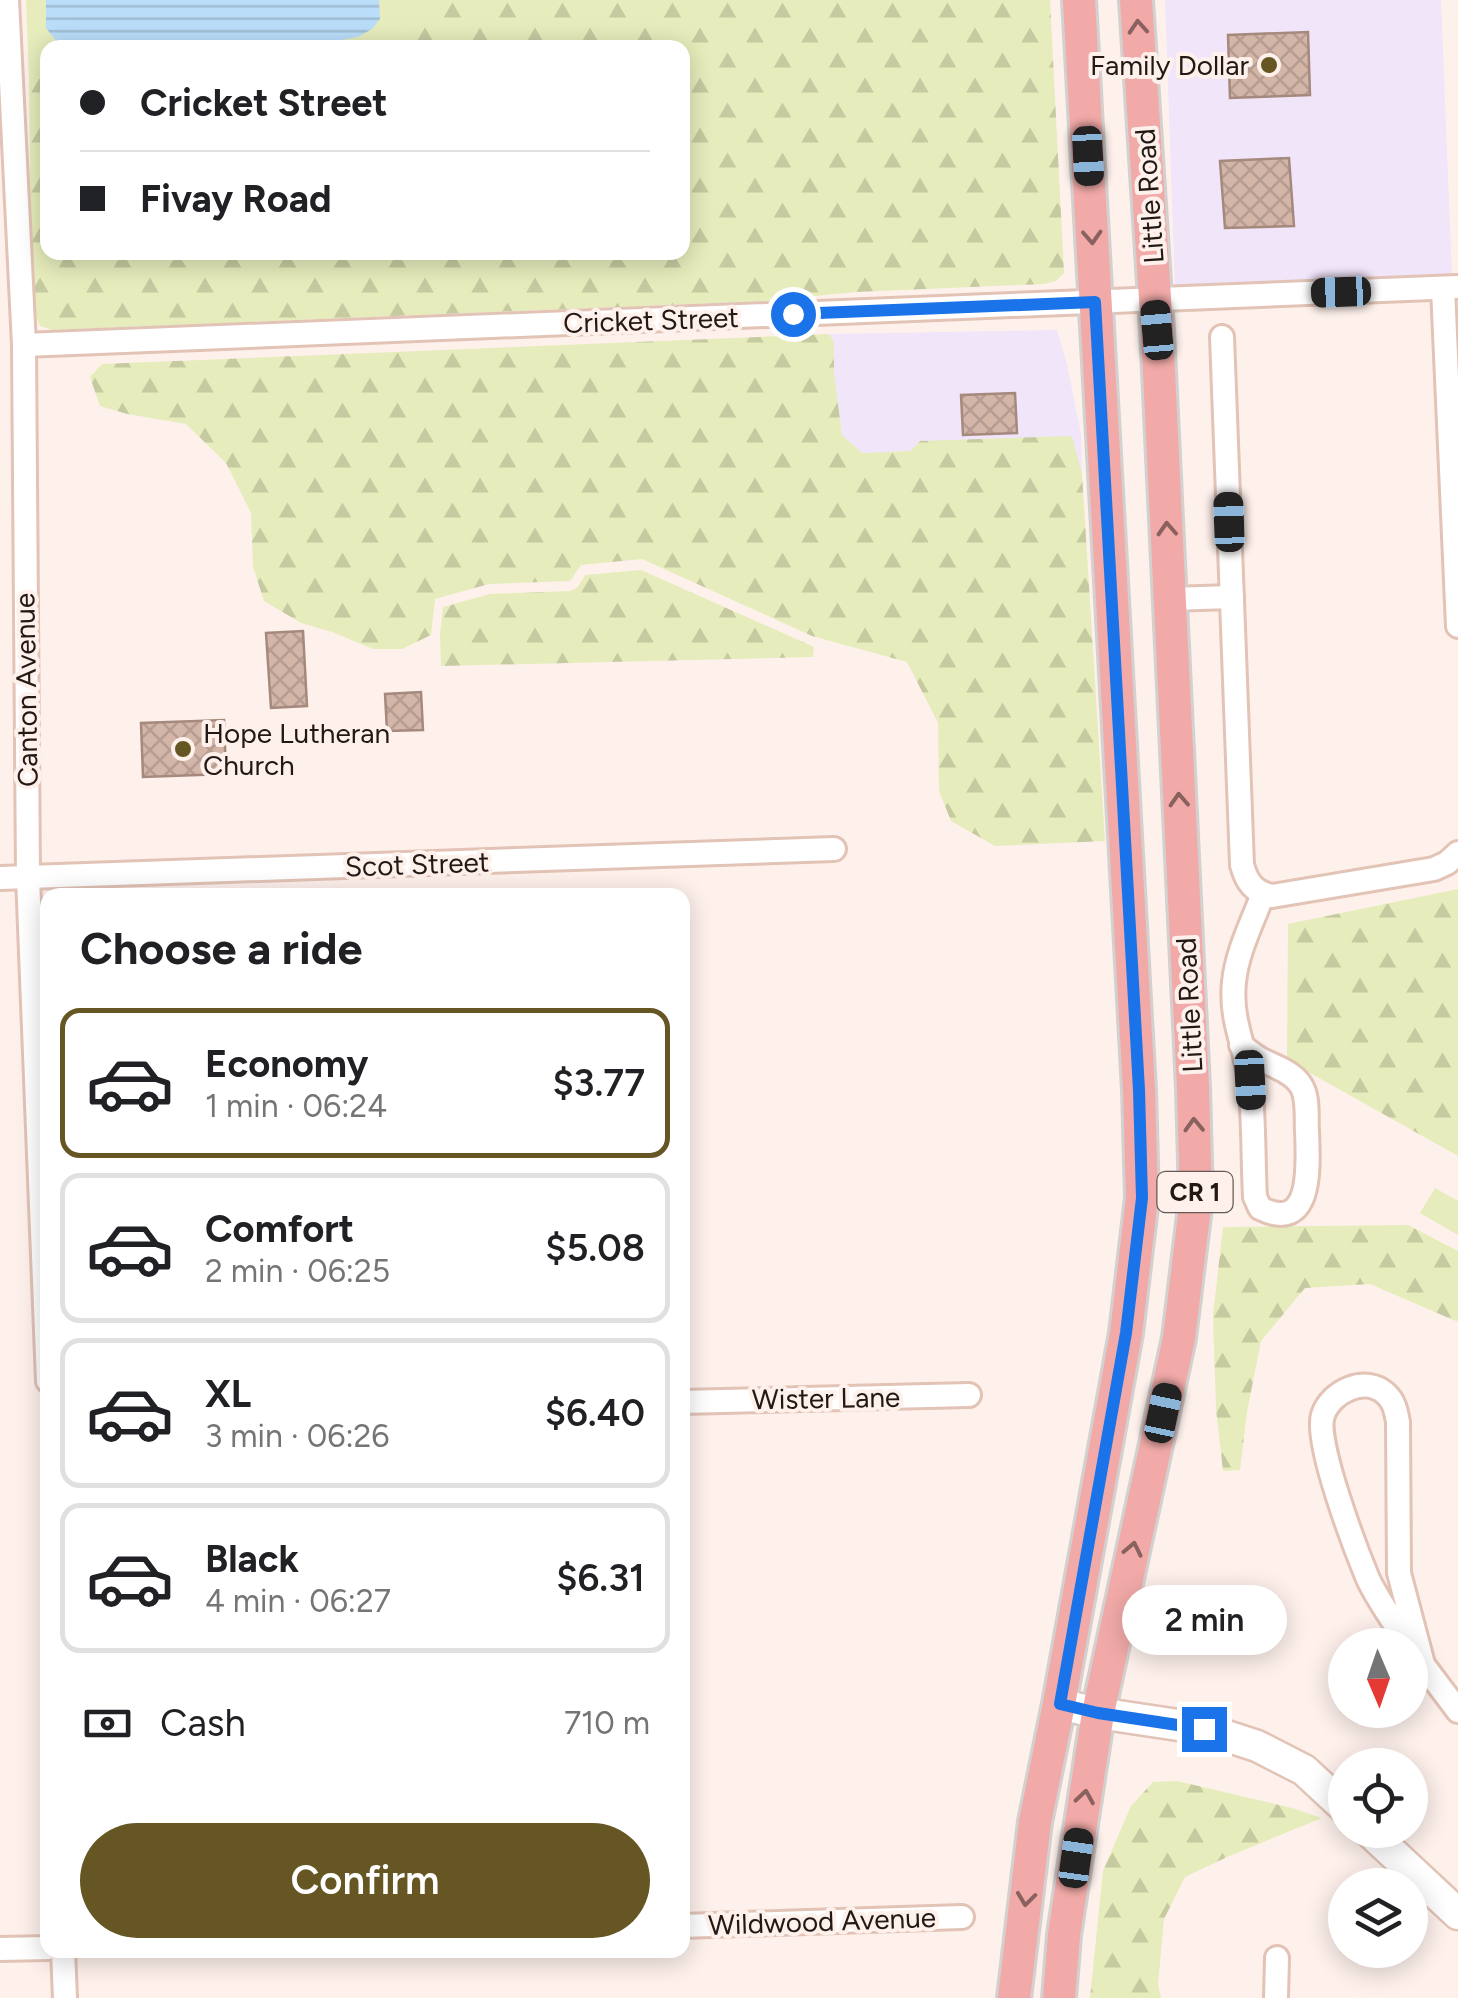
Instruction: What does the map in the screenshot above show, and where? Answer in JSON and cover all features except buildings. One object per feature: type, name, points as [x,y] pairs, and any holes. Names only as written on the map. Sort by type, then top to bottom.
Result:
[{"type":"main road","name":"Little Road","points":[[1014,1998],[1035,1822],[1126,1333],[1142,1198],[1080,0]]},
{"type":"main road","name":"Little Road","points":[[1060,1998],[1064,1935],[1098,1713],[1179,1338],[1196,1199],[1155,298],[1136,0]]},
{"type":"street","name":"Canton Avenue","points":[[8,0],[24,345],[28,877],[40,1179]]},
{"type":"street","name":"Cricket Street","points":[[24,345],[1450,288]]},
{"type":"street","points":[[1450,288],[1458,626]]},
{"type":"street","points":[[1222,338],[1242,865],[1246,880],[1262,894],[1272,896],[1434,869],[1458,852]]},
{"type":"street","points":[[1170,600],[1232,597]]},
{"type":"street","name":"Scot Street","points":[[0,878],[834,849]]},
{"type":"street","points":[[1241,1045],[1286,1072],[1301,1084],[1306,1096],[1309,1168],[1298,1206],[1288,1214],[1278,1216],[1260,1208],[1255,1197],[1250,1080],[1236,1030],[1233,1003],[1239,955],[1262,894]]},
{"type":"street","points":[[1366,1385],[1384,1390],[1394,1403],[1398,1422],[1399,1573],[1414,1652],[1369,1580],[1330,1473],[1321,1432],[1322,1416],[1332,1399],[1350,1388],[1366,1385]]},
{"type":"street","name":"Wister Lane","points":[[690,1402],[970,1394]]},
{"type":"street","points":[[1428,1671],[1458,1711]]},
{"type":"street","points":[[1060,1704],[1204,1729],[1258,1746],[1304,1770],[1328,1792]]},
{"type":"street","points":[[1387,1848],[1458,1914]]},
{"type":"street","name":"Wildwood Avenue","points":[[690,1926],[962,1916]]},
{"type":"street","points":[[0,1949],[40,1948]]},
{"type":"street","points":[[63,1958],[64,1998]]},
{"type":"street","points":[[1276,1998],[1277,1958]]},
{"type":"shaded area","points":[[1165,0],[1441,0],[1452,277],[1175,288]]},
{"type":"shaded area","points":[[1057,330],[1081,434],[1082,474],[1071,436],[862,453],[842,435],[834,342],[829,334]]},
{"type":"green space","points":[[26,0],[410,0],[410,23],[403,40],[40,40],[40,79],[29,79]]},
{"type":"green space","points":[[410,0],[1050,0],[1064,273],[1056,281],[1044,284],[856,292],[764,301],[52,330],[40,326],[31,304],[29,79],[40,79],[40,260],[690,260],[690,40],[403,40],[410,23]]},
{"type":"green space","points":[[829,334],[834,342],[842,435],[862,453],[911,451],[920,441],[1072,436],[1082,474],[1105,841],[995,846],[951,821],[939,791],[938,723],[907,662],[812,636],[642,559],[581,565],[570,581],[489,584],[435,599],[431,635],[402,649],[373,649],[301,623],[264,601],[253,567],[251,513],[226,463],[186,424],[100,406],[90,377],[102,364]]},
{"type":"green space","points":[[641,570],[814,647],[813,657],[441,666],[443,607],[490,594],[570,591],[578,587],[585,575]]},
{"type":"green space","points":[[1458,889],[1458,1156],[1287,1060],[1288,924]]},
{"type":"green space","points":[[1435,1188],[1458,1201],[1458,1235],[1420,1213]]},
{"type":"green space","points":[[1408,1225],[1458,1251],[1458,1322],[1370,1284],[1305,1288],[1261,1341],[1240,1470],[1223,1471],[1216,1409],[1213,1315],[1223,1227]]},
{"type":"green space","points":[[1177,1781],[1322,1818],[1185,1877],[1164,1919],[1158,1984],[1161,1998],[1090,1998],[1103,1871],[1131,1806],[1153,1782]]},
{"type":"water","points":[[46,0],[379,0],[380,19],[372,29],[341,40],[55,40],[46,28]]},
{"type":"place","name":"Family Dollar","points":[[1269,65]]},
{"type":"place","name":"Hope Lutheran Church","points":[[183,749]]},
{"type":"route","points":[[793,314],[1095,302],[1142,1198],[1126,1333],[1060,1704],[1204,1729]]}]
